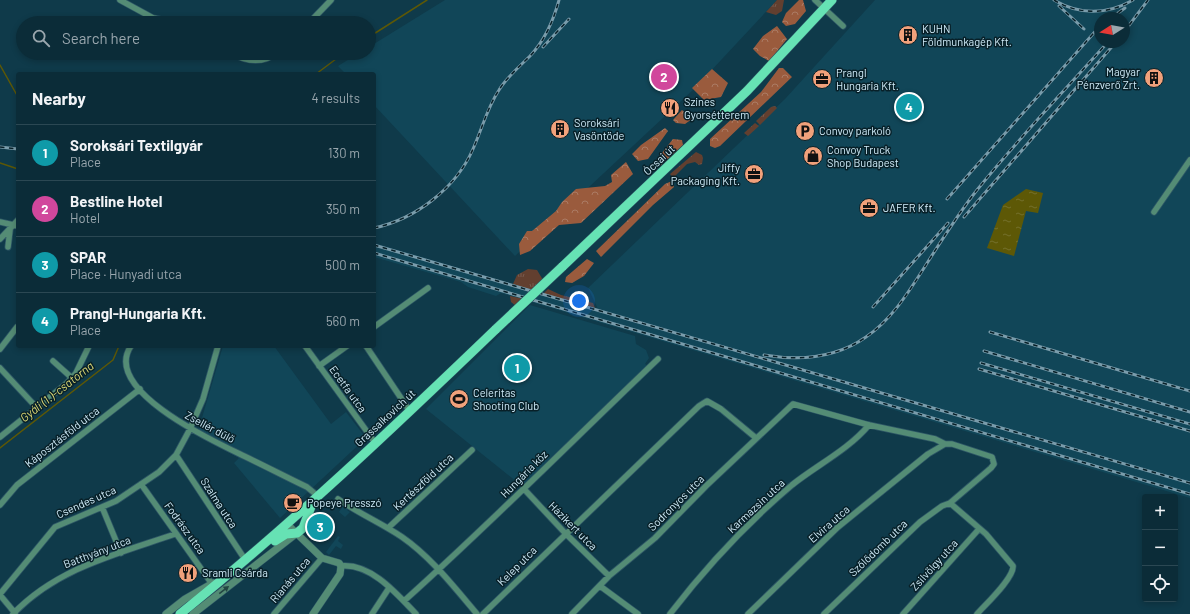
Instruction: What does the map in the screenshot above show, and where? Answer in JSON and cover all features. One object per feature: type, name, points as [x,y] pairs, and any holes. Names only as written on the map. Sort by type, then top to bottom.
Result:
[{"type":"main road","name":"Ócsai út","points":[[496,329],[747,91],[832,0]]},
{"type":"main road","name":"Grassalkovich út","points":[[180,614],[261,549],[376,444],[496,329]]},
{"type":"main road","points":[[261,549],[286,534],[297,533],[303,528],[315,500]]},
{"type":"street","points":[[120,0],[149,16]]},
{"type":"street","points":[[316,16],[332,0]]},
{"type":"street","points":[[815,0],[843,26]]},
{"type":"street","points":[[246,60],[262,60]]},
{"type":"street","points":[[1154,212],[1190,160]]},
{"type":"street","points":[[0,222],[14,227]]},
{"type":"street","points":[[0,239],[14,227]]},
{"type":"street","points":[[8,247],[14,227]]},
{"type":"street","points":[[376,326],[428,288]]},
{"type":"street","points":[[0,349],[16,328]]},
{"type":"street","points":[[0,437],[72,378],[88,348]]},
{"type":"street","name":"Zsellér dűlő","points":[[130,348],[126,356],[126,367],[140,389],[165,412],[190,429],[307,487],[315,500]]},
{"type":"street","name":"Csendes utca","points":[[0,594],[55,527],[116,501],[159,472],[176,455],[190,429],[203,399],[217,348]]},
{"type":"street","name":"Ecetfa utca","points":[[306,348],[376,444]]},
{"type":"street","points":[[318,366],[344,348]]},
{"type":"street","points":[[367,348],[407,407]]},
{"type":"street","name":"Hungária köz","points":[[404,601],[524,489],[558,454],[658,360]]},
{"type":"street","points":[[52,361],[72,378]]},
{"type":"street","points":[[0,368],[37,408]]},
{"type":"street","name":"Káposztásföld utca","points":[[0,505],[17,485],[140,389]]},
{"type":"street","name":"Kelep utca","points":[[483,614],[565,533],[699,406],[707,401],[721,409],[756,438]]},
{"type":"street","name":"Sodronyos utca","points":[[572,614],[609,576],[655,538],[756,438],[793,404],[869,425]]},
{"type":"street","points":[[869,425],[935,439],[945,444]]},
{"type":"street","name":"Karmazsin utca","points":[[670,614],[706,568],[760,515],[792,486],[855,440],[869,425]]},
{"type":"street","name":"Elvira utca","points":[[748,614],[838,527],[928,454],[945,444]]},
{"type":"street","name":"Szőlődomb utca","points":[[824,614],[920,522],[942,506],[950,503],[994,464],[992,457],[962,447],[945,444]]},
{"type":"street","name":"Kertészföld utca","points":[[388,528],[472,450]]},
{"type":"street","name":"Szalma utca","points":[[176,455],[246,561]]},
{"type":"street","name":"Fodrász utca","points":[[141,484],[175,534],[212,584]]},
{"type":"street","name":"Házikert utca","points":[[524,489],[565,533],[609,576]]},
{"type":"street","points":[[338,499],[388,528],[416,548],[438,570],[477,614]]},
{"type":"street","points":[[950,503],[979,529],[1014,566],[1014,570],[1009,577],[977,614]]},
{"type":"street","points":[[102,507],[120,553]]},
{"type":"street","points":[[288,523],[289,526],[322,558],[341,566],[352,565],[364,568],[404,601],[416,614]]},
{"type":"street","name":"Zsilvölgy utca","points":[[903,614],[979,529]]},
{"type":"street","points":[[193,614],[297,533]]},
{"type":"street","name":"Batthyány utca","points":[[14,613],[36,592],[71,571],[175,534]]},
{"type":"street","name":"Rianás utca","points":[[274,614],[322,558]]},
{"type":"street","points":[[313,614],[340,574],[341,566]]},
{"type":"street","name":"Grassalkovich út","points":[[166,614],[185,599],[212,584],[223,580]]},
{"type":"street","points":[[600,586],[638,614]]},
{"type":"street","points":[[372,614],[389,588]]},
{"type":"street","points":[[0,594],[14,613]]},
{"type":"shaded area","points":[[445,0],[777,0],[694,89],[515,256],[376,107],[376,72],[344,72],[338,66],[348,60],[376,60],[376,43]]},
{"type":"shaded area","points":[[875,0],[1190,0],[1190,498],[501,293],[496,296],[468,287],[461,282],[376,258],[376,244],[598,309],[588,288],[785,99]]},
{"type":"shaded area","points":[[530,305],[635,336],[636,344],[646,350],[649,358],[645,364],[648,366],[522,486],[426,409]]},
{"type":"shaded area","points":[[222,348],[275,348],[331,424],[346,412],[366,438],[280,518],[234,463],[239,458],[197,435]]},
{"type":"shaded area","points":[[344,505],[350,512],[345,517],[339,512]]},
{"type":"shaded area","points":[[338,536],[340,537],[338,541],[343,545],[341,549],[336,546],[329,555],[326,552]]},
{"type":"green space","points":[[777,0],[784,0],[782,11],[776,15],[766,12]]},
{"type":"green space","points":[[799,0],[803,0],[806,11],[795,24],[786,26],[782,22],[786,13]]},
{"type":"green space","points":[[777,26],[787,39],[769,61],[760,56],[753,49],[763,36]]},
{"type":"green space","points":[[779,68],[783,68],[792,77],[720,146],[715,148],[710,146],[710,139],[761,92]]},
{"type":"green space","points":[[712,69],[728,83],[721,97],[704,100],[692,88]]},
{"type":"green space","points":[[775,106],[777,108],[760,125],[756,121],[771,107]]},
{"type":"green space","points":[[682,110],[692,119],[685,124],[676,123],[673,120]]},
{"type":"green space","points":[[755,123],[759,126],[748,136],[744,133]]},
{"type":"green space","points":[[665,128],[668,131],[648,159],[638,161],[632,154],[641,145]]},
{"type":"green space","points":[[673,139],[682,140],[683,145],[661,165],[653,169],[650,168]]},
{"type":"green space","points":[[696,152],[702,155],[702,164],[699,165],[695,162],[687,164],[673,178],[670,174]]},
{"type":"green space","points":[[626,162],[633,174],[581,223],[559,225],[530,251],[520,255],[519,244],[527,231],[532,231],[556,211],[562,202],[576,189],[605,186],[612,182],[611,175]]},
{"type":"green space","points":[[672,181],[674,187],[653,205],[601,257],[596,251],[665,184]]},
{"type":"green space","points":[[587,259],[594,263],[584,276],[572,283],[565,282],[566,277]]},
{"type":"green space","points":[[528,269],[537,270],[543,280],[532,290],[513,284],[517,275]]},
{"type":"green space","points":[[548,289],[561,295],[593,303],[595,308],[543,294]]},
{"type":"green space","points":[[510,296],[524,299],[516,306],[511,302]]},
{"type":"water","points":[[1026,189],[1043,193],[1038,213],[1026,211],[1014,256],[987,248],[1003,205]]},
{"type":"waterway","points":[[376,33],[427,0]]},
{"type":"waterway","points":[[319,72],[335,60]]},
{"type":"waterway","name":"Gyáli (1.)-csatorna","points":[[0,65],[16,93]]},
{"type":"waterway","points":[[0,163],[16,168]]},
{"type":"waterway","name":"Gyáli (1.)-csatorna","points":[[0,448],[113,360],[118,348]]},
{"type":"railway","points":[[376,228],[390,224],[419,209],[433,200],[456,177],[466,163],[473,149],[495,97],[502,85],[513,72],[540,44],[551,23],[559,0]]},
{"type":"railway","points":[[1054,0],[1063,5],[1083,11],[1103,11],[1123,5],[1133,0]]},
{"type":"railway","points":[[1130,24],[1148,0]]},
{"type":"railway","points":[[1059,6],[1084,29]]},
{"type":"railway","points":[[1119,12],[1125,8]]},
{"type":"railway","points":[[543,47],[569,19]]},
{"type":"railway","points":[[947,199],[1094,33]]},
{"type":"railway","points":[[764,355],[791,358],[830,354],[842,350],[866,337],[884,322],[905,296],[977,190],[1103,48]]},
{"type":"railway","points":[[964,217],[1111,48]]},
{"type":"railway","points":[[0,147],[16,149]]},
{"type":"railway","points":[[873,307],[948,223]]},
{"type":"railway","points":[[376,246],[1190,483]]},
{"type":"railway","points":[[376,254],[1190,494]]},
{"type":"railway","points":[[990,332],[1190,391]]},
{"type":"railway","points":[[984,351],[1190,412]]},
{"type":"railway","points":[[981,363],[1190,424]]},
{"type":"railway","points":[[979,369],[1190,431]]},
{"type":"place","name":"KUHN Földmunkagép Kft.","points":[[908,35]]},
{"type":"place","name":"Bestline Hotel","points":[[664,77]]},
{"type":"place","name":"Magyar Pénzverő Zrt.","points":[[1154,78]]},
{"type":"place","name":"Prangl Hungaria Kft.","points":[[822,79]]},
{"type":"place","name":"Prangl-Hungaria Kft.","points":[[909,107]]},
{"type":"place","name":"Szines Gyorsétterem","points":[[670,108]]},
{"type":"place","name":"Soroksári Vasöntöde","points":[[560,129]]},
{"type":"place","name":"Convoy parkoló","points":[[805,131]]},
{"type":"place","name":"Convoy Truck Shop Budapest","points":[[813,156]]},
{"type":"place","name":"Jiffy Packaging Kft.","points":[[754,174]]},
{"type":"place","name":"JAFER Kft.","points":[[869,208]]},
{"type":"place","name":"Soroksári Textilgyár","points":[[517,368]]},
{"type":"place","name":"Celeritas Shooting Club","points":[[459,399]]},
{"type":"place","name":"Popeye Presszó","points":[[293,503]]},
{"type":"place","name":"SPAR","points":[[320,527]]},
{"type":"place","name":"Sramli Csárda","points":[[188,573]]}]
